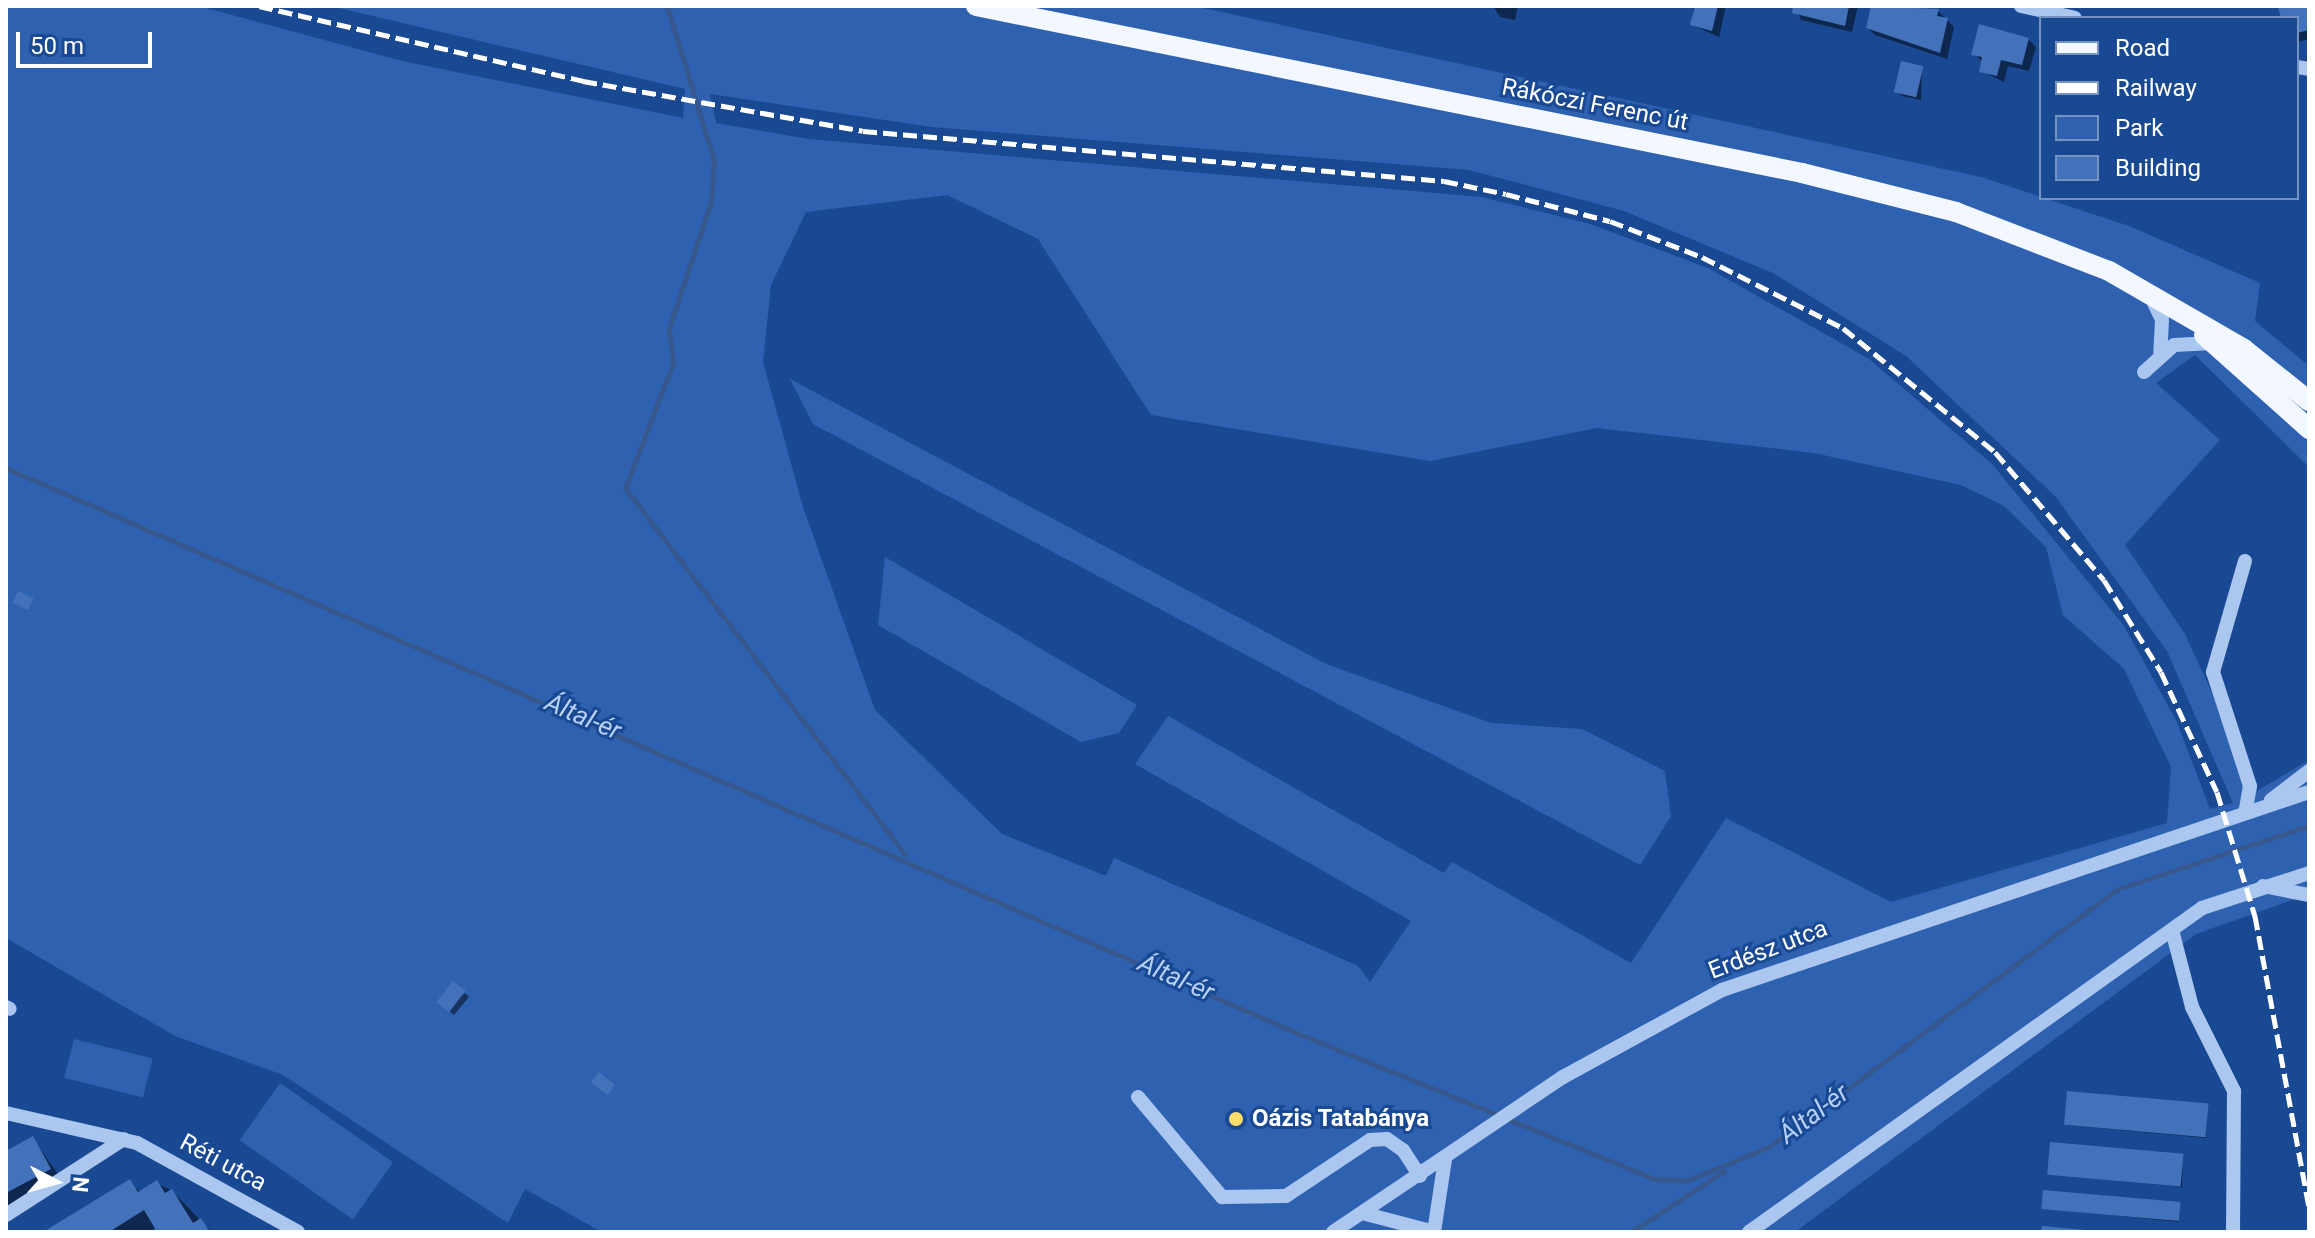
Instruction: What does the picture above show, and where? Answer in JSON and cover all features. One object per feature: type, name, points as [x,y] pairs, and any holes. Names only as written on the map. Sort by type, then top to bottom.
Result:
[{"type":"main road","name":"Rákóczi Ferenc út","points":[[976,6],[1895,196],[2027,235],[2149,294],[2185,315],[2309,401]]},
{"type":"main road","name":"Rákóczi Ferenc út","points":[[2185,315],[2309,429]]},
{"type":"street","points":[[2029,7],[2067,16]]},
{"type":"street","points":[[2149,294],[2162,320],[2160,353]]},
{"type":"street","points":[[2144,372],[2160,353],[2188,341],[2212,343]]},
{"type":"street","points":[[2245,561],[2213,672],[2250,786],[2245,813]]},
{"type":"street","name":"Erdész utca","points":[[2265,806],[2309,771]]},
{"type":"street","name":"Erdész utca","points":[[1333,1232],[1563,1077],[1677,1011],[1773,969],[2309,792]]},
{"type":"street","points":[[1749,1232],[2214,902],[2259,885],[2309,873]]},
{"type":"street","points":[[2259,885],[2309,895]]},
{"type":"street","points":[[2172,930],[2192,1007],[2234,1091],[2233,1232]]},
{"type":"street","points":[[1138,1097],[1222,1197],[1286,1196],[1370,1140],[1387,1139],[1403,1150],[1420,1176]]},
{"type":"street","name":"Réti utca","points":[[6,1113],[124,1139],[234,1191],[298,1232]]},
{"type":"street","points":[[6,1215],[124,1139]]},
{"type":"street","points":[[1362,1213],[1435,1232],[1445,1159]]},
{"type":"green space","points":[[6,6],[199,6],[402,61],[683,118],[685,89],[330,6],[1194,6],[1981,177],[2039,196],[2039,200],[2050,200],[2129,226],[2260,283],[2255,321],[2309,366],[2309,467],[2195,355],[2156,383],[2220,440],[2125,545],[2185,634],[2257,791],[2309,760],[2309,894],[2196,934],[1795,1232],[602,1232],[525,1189],[508,1223],[283,1075],[175,1036],[6,938]],"holes":[[[710,94],[932,127],[1469,170],[1624,211],[1773,273],[1906,356],[2056,497],[2167,651],[2233,803],[2210,809],[2176,720],[2124,626],[1993,465],[1869,359],[1708,268],[1590,224],[1482,197],[808,139],[716,123]],[[947,195],[1038,239],[1151,415],[1430,461],[1597,428],[1814,453],[1961,485],[2004,506],[2046,547],[2063,615],[2124,669],[2171,767],[2167,823],[1891,902],[1726,818],[1631,963],[1452,862],[1444,873],[1168,716],[1135,764],[1411,921],[1370,982],[1358,966],[1114,858],[1106,876],[1002,834],[875,710],[803,507],[763,362],[771,285],[806,212]]]},
{"type":"green space","points":[[790,379],[1326,664],[1491,723],[1582,729],[1665,771],[1671,816],[1640,865],[813,424]]},
{"type":"green space","points":[[885,557],[1137,705],[1119,733],[1081,742],[878,625]]},
{"type":"green space","points":[[74,1039],[153,1059],[143,1097],[64,1078]]},
{"type":"green space","points":[[280,1083],[393,1162],[353,1219],[240,1140]]},
{"type":"building","points":[[1695,6],[1718,6],[1712,31],[1690,25]]},
{"type":"building","points":[[1793,6],[1849,6],[1845,26],[1792,13]]},
{"type":"building","points":[[1871,6],[1939,9],[1937,16],[1948,18],[1940,53],[1866,28]]},
{"type":"building","points":[[2278,6],[2309,6],[2309,30],[2299,32],[2299,16],[2280,16]]},
{"type":"building","points":[[1979,24],[2029,38],[2022,65],[2001,60],[1997,76],[1979,72],[1982,57],[1971,55]]},
{"type":"building","points":[[1901,61],[1923,66],[1916,97],[1894,92]]},
{"type":"building","points":[[18,591],[33,598],[28,610],[13,603]]},
{"type":"building","points":[[453,981],[466,991],[449,1012],[436,1002]]},
{"type":"building","points":[[599,1072],[615,1085],[607,1095],[591,1082]]},
{"type":"building","points":[[2067,1091],[2208,1103],[2205,1137],[2064,1125]]},
{"type":"building","points":[[33,1136],[51,1169],[6,1193],[6,1151]]},
{"type":"building","points":[[2050,1142],[2183,1154],[2181,1187],[2047,1175]]},
{"type":"building","points":[[130,1179],[138,1192],[157,1180],[165,1193],[172,1189],[193,1223],[201,1218],[210,1232],[157,1232],[144,1210],[109,1232],[43,1232]]},
{"type":"building","points":[[2043,1190],[2180,1202],[2179,1221],[2041,1209]]},
{"type":"building","points":[[2042,1226],[2086,1230],[2086,1232],[2041,1232]]},
{"type":"waterway","points":[[667,6],[714,161],[711,202],[669,329],[673,363],[625,488],[905,854]]},
{"type":"waterway","name":"Által-ér","points":[[6,468],[1297,1033],[1655,1179],[1688,1180],[1769,1147],[2118,889],[2309,826]]},
{"type":"waterway","points":[[1631,1232],[1724,1171]]},
{"type":"railway","points":[[259,6],[583,81],[863,131],[1444,181],[1610,221],[1702,257],[1843,328],[1995,452],[2104,580],[2161,672],[2217,792],[2255,916],[2309,1207]]},
{"type":"place","name":"Oázis Tatabánya","points":[[1236,1119]]}]
